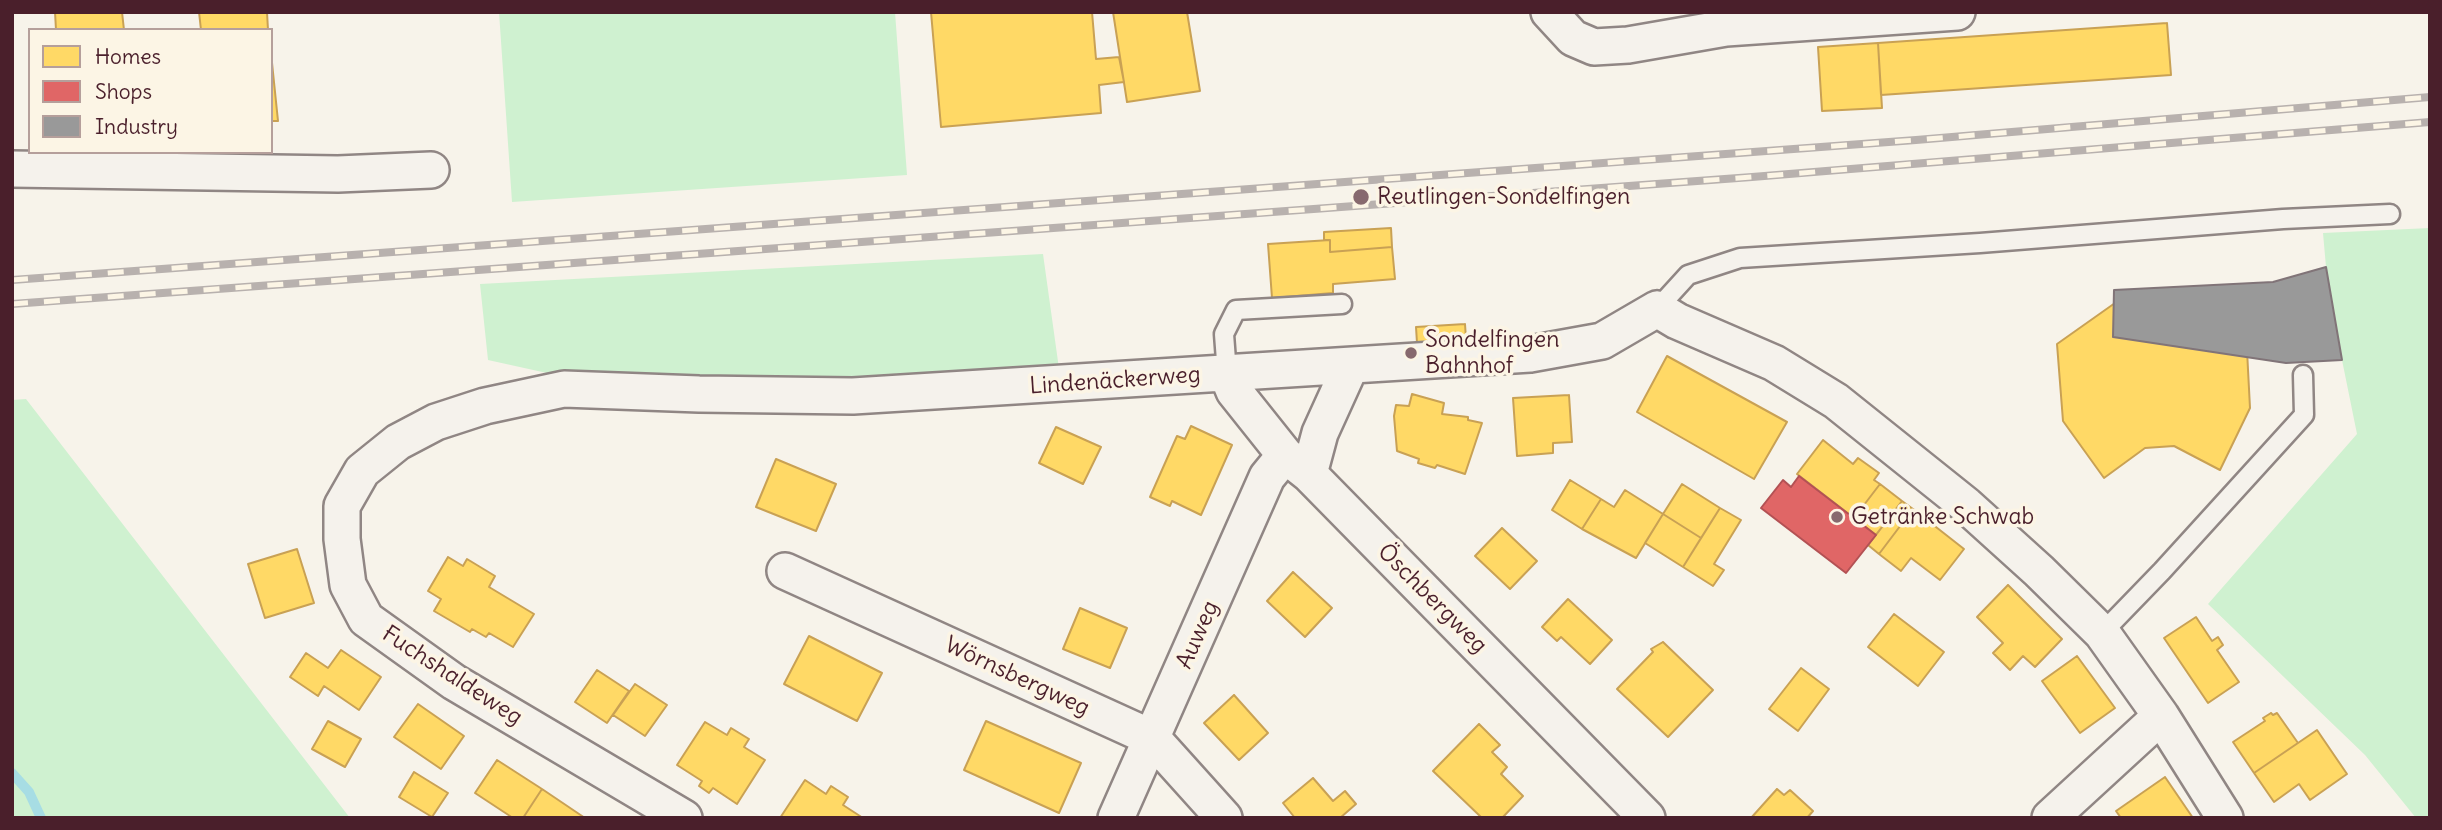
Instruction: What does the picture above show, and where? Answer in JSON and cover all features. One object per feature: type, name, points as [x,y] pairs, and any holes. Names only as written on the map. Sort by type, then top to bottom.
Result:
[{"type":"street","points":[[1549,12],[1573,38],[1594,47],[1628,45],[1726,28],[1957,12]]},
{"type":"street","points":[[12,169],[338,174],[430,170]]},
{"type":"street","points":[[1657,309],[1677,321],[1774,363],[1836,401],[1966,505],[2102,633],[2161,716],[2225,818]]},
{"type":"street","name":"Lindenäckerweg","points":[[564,389],[853,396],[1530,354],[1602,341],[1657,309]]},
{"type":"street","name":"Auweg","points":[[1116,818],[1267,477],[1297,465],[1320,433],[1350,367]]},
{"type":"street","name":"Öschbergweg","points":[[1227,374],[1234,390],[1297,465],[1647,818]]},
{"type":"street","name":"Fuchshaldeweg","points":[[564,389],[485,406],[436,422],[398,442],[362,471],[342,506],[342,540],[348,585],[366,619],[454,682],[684,818]]},
{"type":"street","name":"Wörnsbergweg","points":[[785,571],[1152,738],[1224,818]]},
{"type":"street","points":[[2050,818],[2161,716]]},
{"type":"lane","points":[[1657,309],[1688,275],[1740,258],[1980,243],[2283,219],[2390,214]]},
{"type":"lane","points":[[1227,374],[1224,334],[1236,310],[1342,304]]},
{"type":"lane","points":[[2102,633],[2304,415],[2302,375]]},
{"type":"green space","points":[[499,12],[895,12],[907,175],[512,202]]},
{"type":"green space","points":[[2430,228],[2430,818],[2416,818],[2365,755],[2208,604],[2357,434],[2326,267],[2323,233]]},
{"type":"green space","points":[[1043,254],[1061,383],[565,377],[488,360],[480,284]]},
{"type":"green space","points":[[26,399],[350,818],[12,818],[12,400]]},
{"type":"building: Homes","points":[[55,12],[122,12],[124,28],[56,28]]},
{"type":"building: Homes","points":[[199,12],[267,12],[268,28],[201,28]]},
{"type":"building: Homes","points":[[931,12],[1092,12],[1096,59],[1119,57],[1124,82],[1099,85],[1101,113],[941,127]]},
{"type":"building: Homes","points":[[1113,12],[1187,12],[1200,91],[1127,102]]},
{"type":"building: Homes","points":[[2167,23],[2171,75],[1881,95],[1878,43]]},
{"type":"building: Homes","points":[[1878,43],[1882,108],[1822,111],[1818,47]]},
{"type":"building: Homes","points":[[273,72],[278,121],[273,121]]},
{"type":"building: Homes","points":[[1391,228],[1392,247],[1330,252],[1330,240],[1324,240],[1324,232]]},
{"type":"building: Homes","points":[[1330,240],[1330,252],[1392,247],[1395,279],[1333,284],[1333,293],[1272,298],[1268,244]]},
{"type":"building: Homes","points":[[2185,300],[2246,331],[2250,408],[2220,470],[2174,446],[2145,448],[2104,478],[2063,421],[2057,344],[2115,303]]},
{"type":"building: Homes","points":[[1465,324],[1466,339],[1417,343],[1416,327]]},
{"type":"building: Homes","points":[[1667,356],[1787,422],[1754,479],[1637,412]]},
{"type":"building: Homes","points":[[1412,394],[1444,403],[1442,414],[1468,417],[1468,420],[1482,423],[1465,474],[1437,465],[1435,468],[1418,463],[1419,459],[1397,451],[1394,416],[1396,405],[1409,406]]},
{"type":"building: Homes","points":[[1569,395],[1572,442],[1553,443],[1553,453],[1517,456],[1513,398]]},
{"type":"building: Homes","points":[[1191,426],[1232,445],[1201,515],[1172,501],[1170,506],[1150,497],[1177,436],[1185,439]]},
{"type":"building: Homes","points":[[1056,427],[1101,447],[1083,484],[1039,463]]},
{"type":"building: Homes","points":[[1823,440],[1853,464],[1858,458],[1879,473],[1874,480],[1880,484],[1854,518],[1797,474]]},
{"type":"building: Homes","points":[[776,459],[836,484],[816,531],[756,507]]},
{"type":"building: Homes","points":[[1570,480],[1601,499],[1582,529],[1552,510]]},
{"type":"building: Homes","points":[[1682,484],[1720,508],[1701,538],[1663,514]]},
{"type":"building: Homes","points":[[1880,484],[1902,501],[1876,535],[1854,518]]},
{"type":"building: Homes","points":[[1625,490],[1663,514],[1636,558],[1582,529],[1601,499],[1614,507]]},
{"type":"building: Homes","points":[[1902,501],[1913,509],[1879,554],[1868,545]]},
{"type":"building: Homes","points":[[1720,508],[1741,520],[1714,564],[1724,570],[1713,586],[1683,567]]},
{"type":"building: Homes","points":[[1913,509],[1964,549],[1940,580],[1911,558],[1901,571],[1879,554]]},
{"type":"building: Homes","points":[[1663,514],[1701,538],[1683,567],[1645,543]]},
{"type":"building: Homes","points":[[1502,528],[1537,561],[1510,589],[1475,556]]},
{"type":"building: Homes","points":[[297,549],[314,603],[265,618],[248,564]]},
{"type":"building: Homes","points":[[448,557],[463,566],[467,559],[495,576],[489,587],[534,614],[513,647],[489,633],[486,637],[472,629],[470,632],[434,611],[441,599],[428,591]]},
{"type":"building: Homes","points":[[1293,572],[1332,608],[1305,637],[1267,601]]},
{"type":"building: Homes","points":[[2008,585],[2062,639],[2035,667],[2023,656],[2010,670],[1993,653],[2003,643],[1977,617]]},
{"type":"building: Homes","points":[[1568,599],[1612,640],[1590,664],[1561,637],[1557,641],[1542,627]]},
{"type":"building: Homes","points":[[1080,608],[1127,628],[1110,668],[1063,649]]},
{"type":"building: Homes","points":[[1894,614],[1944,652],[1918,686],[1868,647]]},
{"type":"building: Homes","points":[[2196,617],[2212,641],[2218,637],[2223,645],[2217,650],[2239,682],[2208,703],[2164,638]]},
{"type":"building: Homes","points":[[809,636],[882,673],[857,721],[784,684]]},
{"type":"building: Homes","points":[[1663,642],[1713,690],[1668,737],[1617,689],[1653,652],[1651,649]]},
{"type":"building: Homes","points":[[341,650],[381,677],[359,710],[324,686],[318,696],[290,677],[306,653],[328,668]]},
{"type":"building: Homes","points":[[2077,656],[2115,708],[2080,733],[2042,681]]},
{"type":"building: Homes","points":[[1801,668],[1829,689],[1798,731],[1769,709]]},
{"type":"building: Homes","points":[[597,670],[629,691],[607,723],[575,702]]},
{"type":"building: Homes","points":[[635,684],[667,705],[645,736],[613,715]]},
{"type":"building: Homes","points":[[1234,695],[1268,733],[1239,760],[1204,723]]},
{"type":"building: Homes","points":[[418,704],[464,736],[441,769],[394,737]]},
{"type":"building: Homes","points":[[2277,713],[2298,743],[2254,773],[2233,742],[2265,721],[2263,718]]},
{"type":"building: Homes","points":[[328,721],[361,739],[345,767],[312,749]]},
{"type":"building: Homes","points":[[986,721],[1081,763],[1059,813],[964,770]]},
{"type":"building: Homes","points":[[705,722],[727,735],[731,728],[749,739],[744,747],[765,760],[737,804],[713,788],[709,793],[699,786],[702,781],[677,765]]},
{"type":"building: Homes","points":[[1479,724],[1500,745],[1492,752],[1507,767],[1501,774],[1523,796],[1502,818],[1482,818],[1433,771]]},
{"type":"building: Homes","points":[[2317,730],[2347,774],[2310,800],[2299,784],[2274,802],[2254,773]]},
{"type":"building: Homes","points":[[497,760],[542,789],[523,818],[513,818],[475,793]]},
{"type":"building: Homes","points":[[414,772],[448,793],[432,817],[399,797]]},
{"type":"building: Homes","points":[[2165,777],[2193,818],[2121,818],[2116,811]]},
{"type":"building: Homes","points":[[1313,778],[1333,801],[1345,791],[1356,804],[1340,818],[1295,818],[1283,803]]},
{"type":"building: Homes","points":[[805,780],[826,794],[831,786],[848,797],[843,805],[863,818],[780,818]]},
{"type":"building: Homes","points":[[542,789],[585,818],[523,818]]},
{"type":"building: Homes","points":[[1777,789],[1784,795],[1790,790],[1813,811],[1807,818],[1751,818]]},
{"type":"building: Shops","points":[[1799,476],[1876,535],[1846,573],[1761,508],[1783,480],[1791,487]]},
{"type":"building: Industry","points":[[2326,267],[2342,360],[2286,363],[2113,337],[2114,290],[2273,282]]},
{"type":"waterway","points":[[12,773],[29,792],[41,818]]},
{"type":"railway","points":[[12,280],[1916,140],[2430,97]]},
{"type":"railway","points":[[12,304],[1752,177],[2430,122]]},
{"type":"place","name":"Reutlingen-Sondelfingen","points":[[1361,197]]},
{"type":"place","name":"Sondelfingen Bahnhof","points":[[1411,353]]},
{"type":"place","name":"Getränke Schwab","points":[[1837,517]]}]
